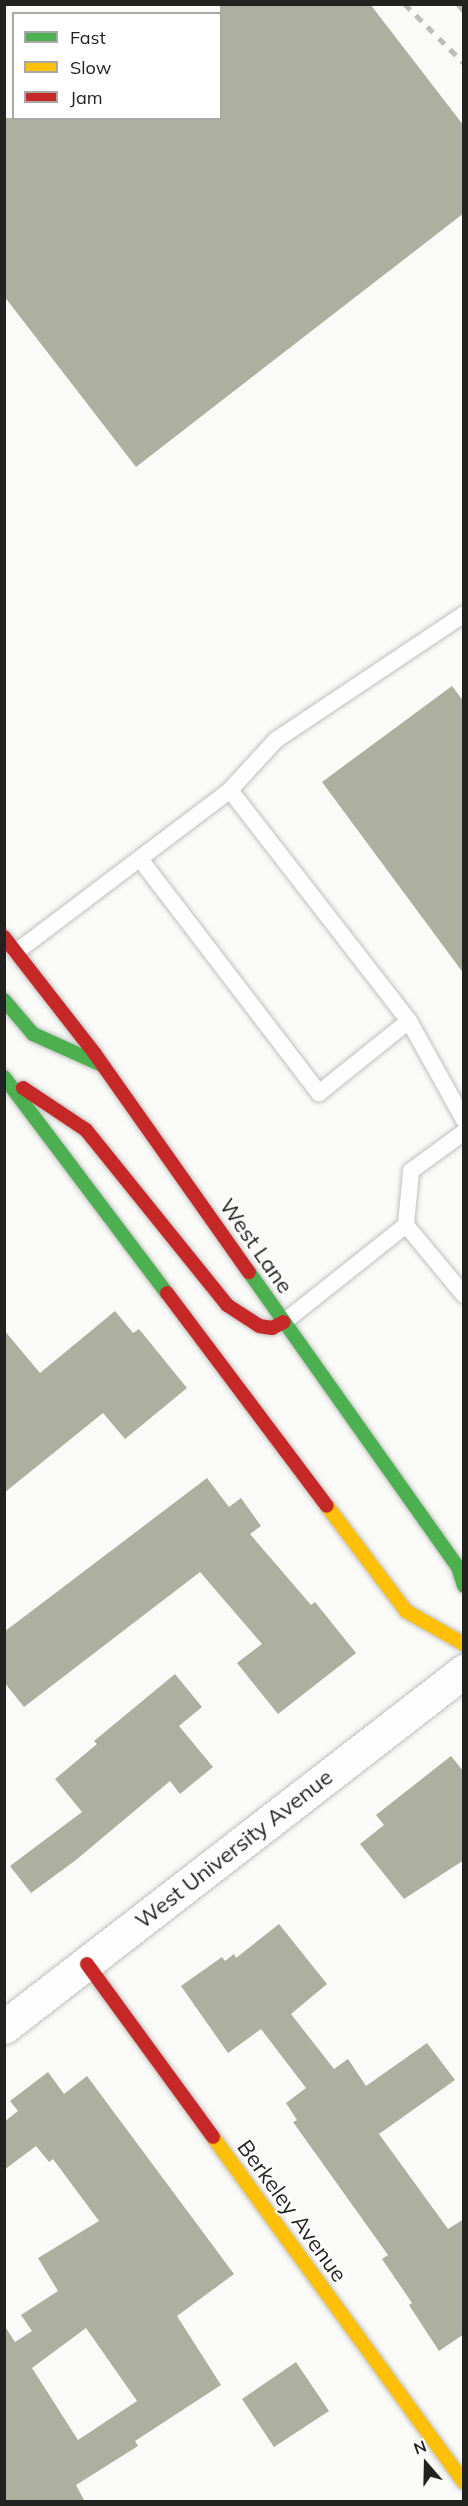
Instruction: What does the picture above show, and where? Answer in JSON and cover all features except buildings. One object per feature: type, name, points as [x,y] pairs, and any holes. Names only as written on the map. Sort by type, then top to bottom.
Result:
[{"type":"main road","name":"West Lane","points":[[4,937],[103,1066],[458,1567],[464,1586]]},
{"type":"main road","points":[[4,1000],[33,1034],[103,1066]]},
{"type":"main road","points":[[4,1076],[86,1131],[149,1205],[227,1305],[259,1326],[272,1328],[284,1323]]},
{"type":"main road","points":[[4,1076],[406,1611],[464,1644]]},
{"type":"main road","name":"Berkeley Avenue","points":[[87,1964],[464,2482]]},
{"type":"street","name":"West University Avenue","points":[[4,2027],[464,1671]]},
{"type":"lane","points":[[16,952],[230,790],[276,740],[464,614]]},
{"type":"lane","points":[[230,790],[409,1021],[464,1120]]},
{"type":"lane","points":[[140,859],[319,1093],[409,1021]]},
{"type":"lane","points":[[464,1132],[411,1171],[406,1225],[464,1294]]},
{"type":"lane","points":[[284,1323],[406,1225]]},
{"type":"railway","points":[[405,4],[464,63]]},
{"type":"railway","points":[[458,4],[464,11]]},
{"type":"traffic: fast","points":[[4,1000],[33,1034],[102,1065]]},
{"type":"traffic: fast","points":[[4,1077],[167,1293]]},
{"type":"traffic: fast","points":[[249,1272],[458,1567],[464,1586]]},
{"type":"traffic: slow","points":[[327,1506],[406,1611],[464,1644]]},
{"type":"traffic: slow","points":[[213,2137],[464,2482]]},
{"type":"traffic: jam","points":[[4,937],[95,1054],[249,1272]]},
{"type":"traffic: jam","points":[[23,1088],[86,1130],[227,1305],[259,1326],[272,1328],[284,1322]]},
{"type":"traffic: jam","points":[[167,1293],[327,1506]]},
{"type":"traffic: jam","points":[[87,1964],[213,2137]]}]
